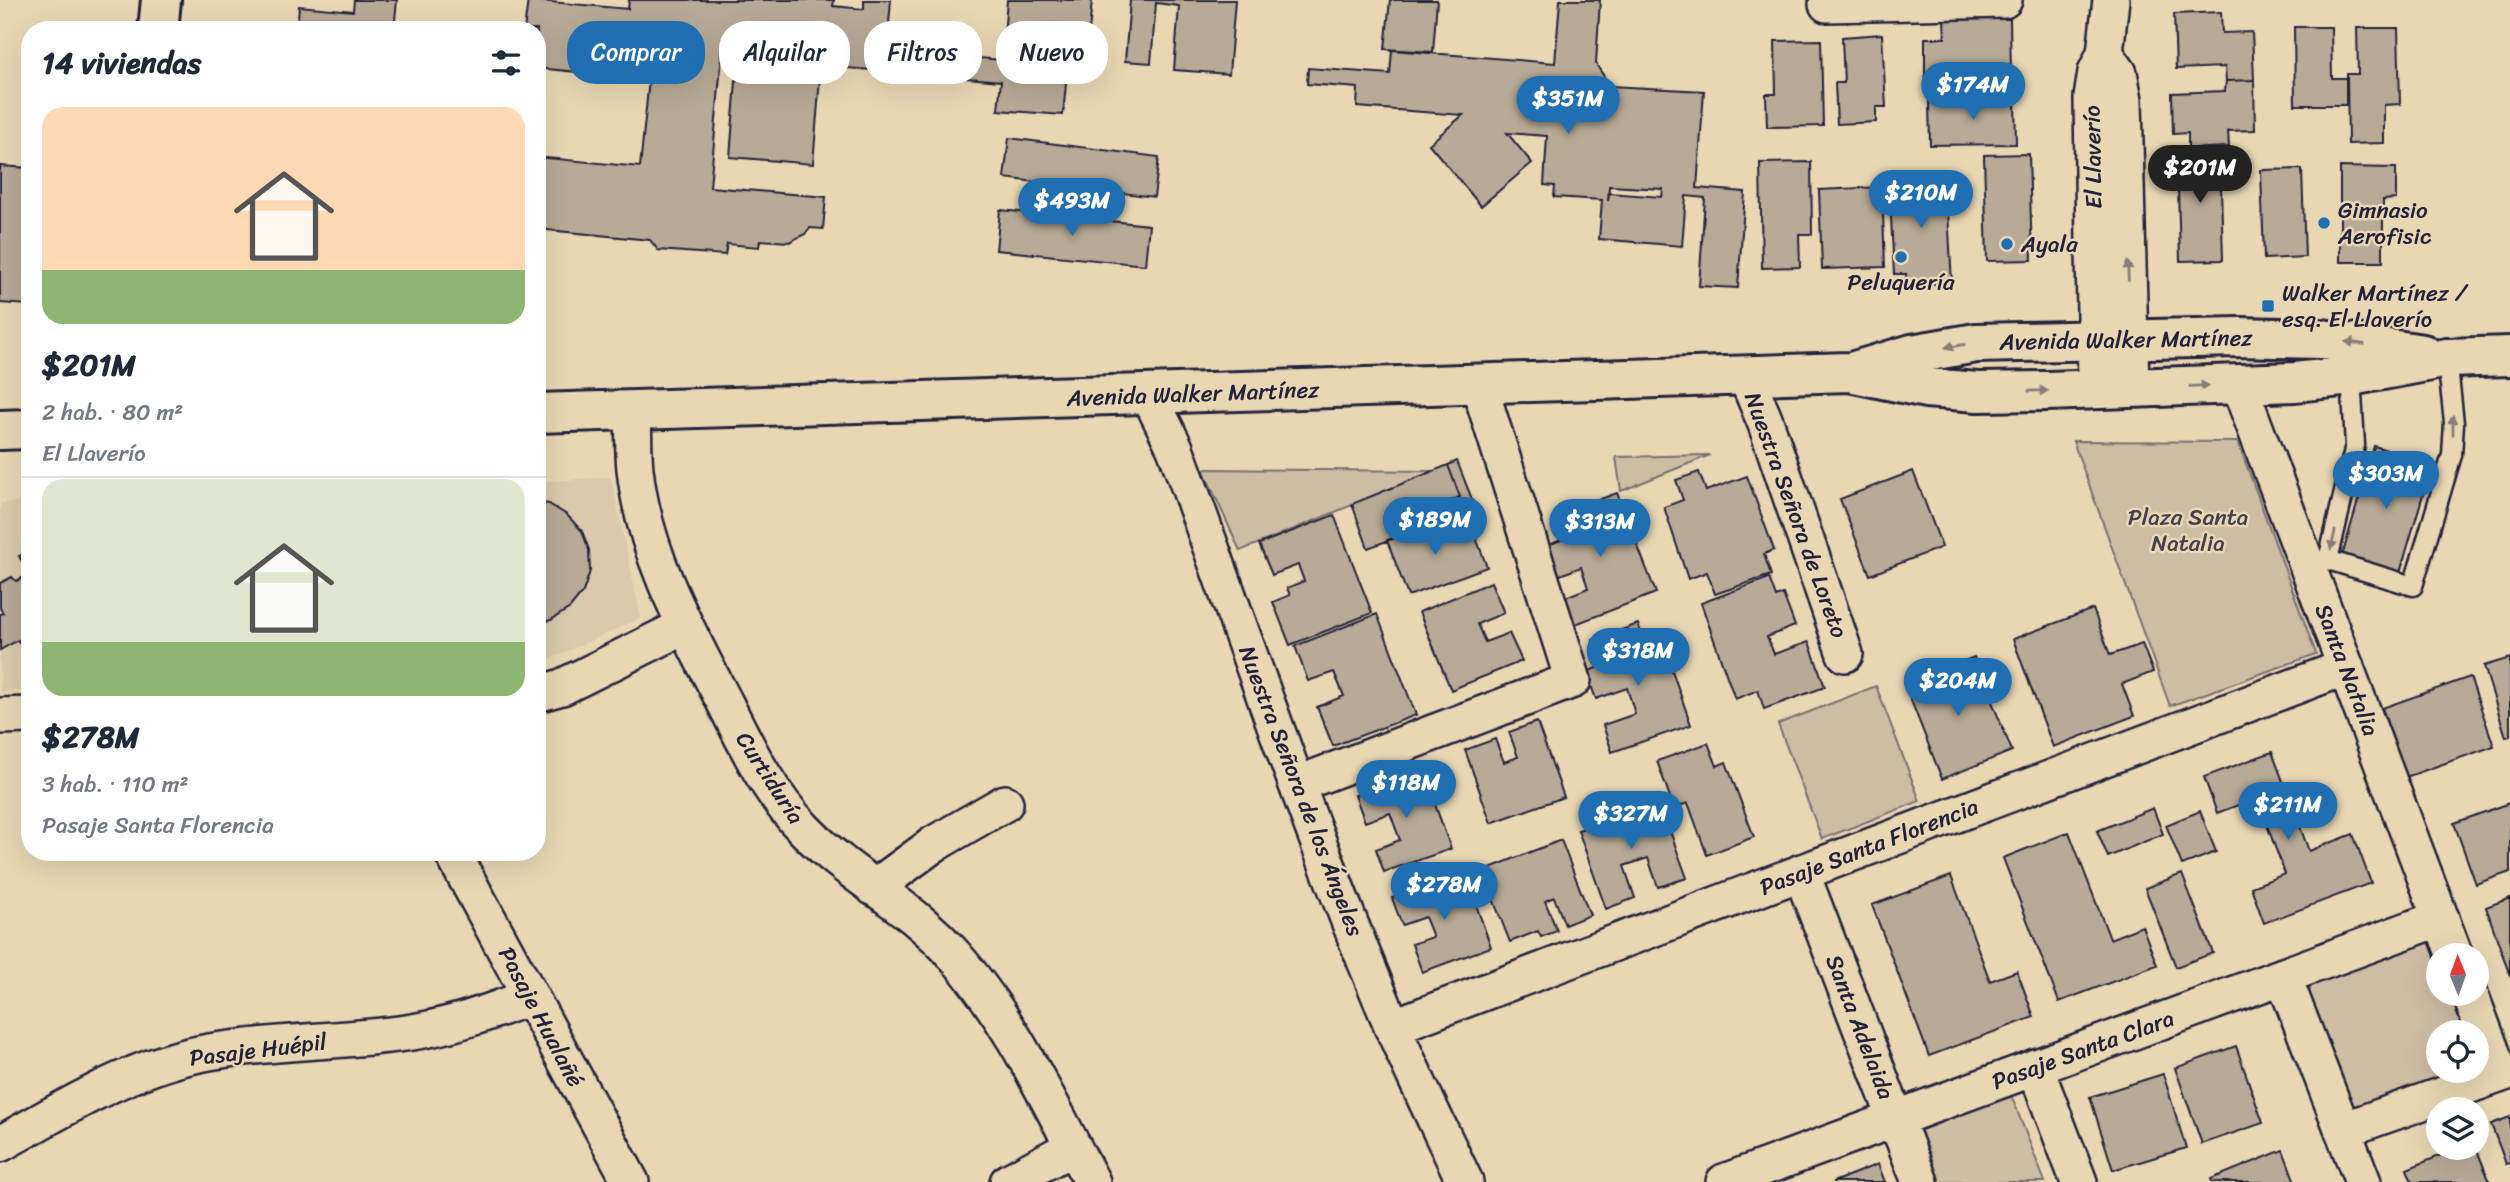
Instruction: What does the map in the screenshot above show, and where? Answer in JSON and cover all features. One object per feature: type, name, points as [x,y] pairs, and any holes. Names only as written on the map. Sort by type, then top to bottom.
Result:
[{"type":"main road","points":[[159,21],[161,0]]},
{"type":"main road","name":"Avenida Walker Martínez","points":[[1849,373],[1912,354],[1976,343],[2238,337],[2322,339],[2447,358]]},
{"type":"main road","name":"Avenida Walker Martínez","points":[[546,414],[1849,373],[1914,386],[1965,391],[2114,389],[2295,382],[2351,376],[2447,358],[2510,356]]},
{"type":"main road","points":[[0,430],[21,429]]},
{"type":"street","points":[[1827,4],[2004,0]]},
{"type":"street","name":"El Llaverío","points":[[2111,0],[2105,53],[2119,73],[2124,100],[2113,340],[2114,389]]},
{"type":"street","name":"Nuestra Señora de Loreto","points":[[1746,376],[1766,424],[1845,654]]},
{"type":"street","points":[[1298,784],[1573,680],[1479,385]]},
{"type":"street","name":"Santa Natalia","points":[[2239,385],[2450,943]]},
{"type":"street","name":"Nuestra Señora de los Ángeles","points":[[1149,395],[1175,448],[1298,784],[1392,1027],[1465,1182]]},
{"type":"street","name":"Curtiduría","points":[[633,411],[635,470],[645,519],[665,581],[685,626],[760,770],[781,803],[802,828],[826,851],[929,929],[982,987],[1006,1024],[1092,1182]]},
{"type":"street","points":[[546,691],[562,687],[685,626]]},
{"type":"street","name":"Pasaje Santa Florencia","points":[[1392,1027],[2346,667]]},
{"type":"street","points":[[0,716],[21,715]]},
{"type":"street","points":[[874,888],[934,844],[1005,803]]},
{"type":"street","name":"Pasaje Hualañé","points":[[457,861],[631,1182]]},
{"type":"street","name":"Santa Adelaida","points":[[1801,872],[1920,1182]]},
{"type":"street","name":"Pasaje Santa Clara","points":[[1724,1182],[2441,918]]},
{"type":"street","points":[[2283,976],[2363,1182]]},
{"type":"street","name":"Pasaje Huépil","points":[[0,1143],[121,1079],[164,1063],[210,1052],[409,1032],[489,1013],[528,996]]},
{"type":"street","points":[[2343,1130],[2505,1072],[2475,1006]]},
{"type":"street","points":[[2035,1068],[2078,1182]]},
{"type":"street","points":[[1008,1182],[1073,1147]]},
{"type":"lane","points":[[2351,376],[2355,445],[2328,560],[2413,586],[2452,455],[2454,423],[2447,358]]},
{"type":"shaded area","points":[[611,477],[641,618],[546,661],[546,481]]},
{"type":"shaded area","points":[[21,502],[21,691],[0,692],[0,503]]},
{"type":"green space","name":"Plaza Santa Natalia","points":[[2073,441],[2238,442],[2316,654],[2170,706]]},
{"type":"green space","points":[[1710,455],[1621,491],[1616,457]]},
{"type":"green space","points":[[1203,469],[1435,471],[1240,551]]},
{"type":"green space","points":[[1876,686],[1920,801],[1822,839],[1778,724]]},
{"type":"green space","points":[[2422,937],[2434,943],[2426,943],[2426,1006],[2460,1006],[2465,1020],[2426,1020],[2428,1083],[2363,1108],[2348,1103],[2307,996],[2315,977]]},
{"type":"green space","points":[[2011,1095],[2045,1182],[1933,1182],[1914,1133]]},
{"type":"building","points":[[354,0],[397,0],[395,21],[298,21],[299,6],[353,11]]},
{"type":"building","points":[[528,0],[628,9],[629,0],[834,0],[833,6],[864,9],[864,0],[891,0],[889,21],[864,21],[864,69],[850,68],[850,21],[719,21],[719,84],[710,187],[826,197],[823,229],[810,228],[805,234],[789,242],[760,240],[759,247],[727,244],[725,255],[658,250],[650,240],[546,230],[546,158],[640,167],[648,84],[705,84],[705,21],[567,21],[567,71],[546,69],[546,21],[525,21]]},
{"type":"building","points":[[1007,0],[1092,0],[1090,21],[1005,21]]},
{"type":"building","points":[[1130,0],[1235,0],[1229,74],[1174,70],[1179,6],[1156,3],[1151,63],[1125,61]]},
{"type":"building","points":[[1390,0],[1437,0],[1433,52],[1385,49]]},
{"type":"building","points":[[1560,0],[1600,0],[1596,64],[1610,86],[1704,91],[1697,188],[1745,192],[1738,288],[1699,286],[1705,198],[1686,196],[1682,246],[1599,239],[1602,200],[1554,197],[1555,186],[1544,185],[1547,136],[1507,133],[1532,163],[1481,206],[1429,144],[1463,115],[1357,107],[1358,88],[1307,84],[1308,68],[1390,74],[1392,50],[1555,63]],"holes":[[[1609,186],[1663,189],[1662,197],[1609,193],[1608,201]]]},
{"type":"building","points":[[2221,12],[2222,33],[2252,32],[2254,80],[2226,81],[2225,67],[2176,69],[2174,14]]},
{"type":"building","points":[[1944,19],[2010,19],[2011,76],[1925,77],[1925,38],[1945,38]]},
{"type":"building","points":[[2294,27],[2331,27],[2332,78],[2346,78],[2346,105],[2295,105]]},
{"type":"building","points":[[2357,28],[2398,28],[2400,104],[2384,105],[2384,143],[2348,144],[2347,74],[2358,74]]},
{"type":"building","points":[[1882,34],[1886,107],[1876,107],[1876,122],[1837,124],[1835,83],[1844,83],[1842,37]]},
{"type":"building","points":[[1821,40],[1823,126],[1767,127],[1766,94],[1776,94],[1775,41]]},
{"type":"building","points":[[982,58],[996,59],[996,81],[982,79]]},
{"type":"building","points":[[2254,80],[2255,130],[2228,131],[2229,147],[2188,149],[2188,133],[2173,134],[2172,93],[2225,91],[2226,81]]},
{"type":"building","points":[[736,84],[820,84],[813,164],[730,157]]},
{"type":"building","points":[[1001,84],[1066,84],[1063,115],[998,110]]},
{"type":"building","points":[[2015,99],[2016,144],[1930,145],[1929,101]]},
{"type":"building","points":[[1009,138],[1159,157],[1154,197],[1004,178]]},
{"type":"building","points":[[2220,150],[2223,260],[2180,261],[2177,151]]},
{"type":"building","points":[[2029,154],[2032,260],[1987,261],[1984,155]]},
{"type":"building","points":[[1811,162],[1812,234],[1799,234],[1800,267],[1762,268],[1760,163]]},
{"type":"building","points":[[0,166],[21,167],[21,304],[0,303]]},
{"type":"building","points":[[2340,167],[2396,168],[2396,199],[2383,200],[2383,262],[2340,262]]},
{"type":"building","points":[[2302,169],[2305,257],[2264,259],[2261,170]]},
{"type":"building","points":[[1946,176],[1952,283],[1907,286],[1906,274],[1894,274],[1889,179]]},
{"type":"building","points":[[1882,187],[1885,267],[1822,269],[1819,190]]},
{"type":"building","points":[[1000,210],[1149,225],[1145,265],[996,250]]},
{"type":"building","points":[[2374,446],[2432,464],[2399,576],[2341,560]]},
{"type":"building","points":[[1457,461],[1475,507],[1441,521],[1435,507],[1460,497],[1448,465]]},
{"type":"building","points":[[1448,465],[1460,497],[1435,507],[1441,521],[1368,548],[1352,504]]},
{"type":"building","points":[[1913,471],[1942,547],[1870,575],[1840,499]]},
{"type":"building","points":[[1699,472],[1706,491],[1747,476],[1774,550],[1764,554],[1771,575],[1715,594],[1707,572],[1688,579],[1664,507],[1683,500],[1676,480]]},
{"type":"building","points":[[1617,493],[1656,593],[1573,625],[1563,598],[1588,588],[1581,567],[1555,577],[1543,547],[1569,537],[1560,514]]},
{"type":"building","points":[[546,504],[567,515],[582,531],[589,550],[590,571],[583,592],[570,608],[546,621]]},
{"type":"building","points":[[1334,515],[1372,613],[1290,645],[1273,602],[1290,595],[1287,588],[1304,581],[1298,565],[1272,575],[1259,544]]},
{"type":"building","points":[[1441,521],[1447,537],[1472,527],[1487,567],[1408,596],[1387,540]]},
{"type":"building","points":[[12,577],[16,581],[21,579],[21,646],[18,640],[0,650],[0,614],[3,613],[0,608],[0,583]]},
{"type":"building","points":[[1769,578],[1776,597],[1783,594],[1795,626],[1767,637],[1774,654],[1809,642],[1825,687],[1764,709],[1758,690],[1735,699],[1701,603]]},
{"type":"building","points":[[1491,582],[1504,613],[1477,624],[1485,642],[1509,633],[1522,661],[1451,690],[1419,612]]},
{"type":"building","points":[[2093,609],[2110,655],[2142,644],[2153,672],[2122,684],[2134,716],[2053,747],[2013,639]]},
{"type":"building","points":[[1377,614],[1416,715],[1333,746],[1317,707],[1344,696],[1334,672],[1308,681],[1295,646]]},
{"type":"building","points":[[1638,624],[1646,647],[1662,642],[1691,725],[1612,752],[1603,725],[1635,714],[1627,688],[1596,699],[1586,672],[1602,666],[1593,640]]},
{"type":"building","points":[[1974,657],[2012,751],[1942,779],[1905,685]]},
{"type":"building","points":[[2510,658],[2510,736],[2506,737],[2484,666]]},
{"type":"building","points":[[2470,677],[2494,746],[2406,777],[2382,708]]},
{"type":"building","points":[[1537,722],[1564,797],[1491,823],[1465,750],[1495,739],[1504,762],[1518,757],[1509,732]]},
{"type":"building","points":[[1708,743],[1717,766],[1726,762],[1754,837],[1707,855],[1688,803],[1674,808],[1657,761]]},
{"type":"building","points":[[2272,752],[2309,851],[2353,834],[2371,883],[2264,923],[2251,887],[2285,874],[2257,798],[2217,813],[2204,777]]},
{"type":"building","points":[[1423,771],[1451,849],[1384,872],[1376,849],[1400,840],[1390,813],[1365,822],[1355,795]]},
{"type":"building","points":[[1659,801],[1687,878],[1658,887],[1648,858],[1624,866],[1635,898],[1606,909],[1578,830]]},
{"type":"building","points":[[2510,803],[2510,872],[2476,884],[2454,823]]},
{"type":"building","points":[[2153,808],[2163,834],[2108,857],[2097,831]]},
{"type":"building","points":[[2200,811],[2216,852],[2182,865],[2166,825]]},
{"type":"building","points":[[2069,832],[2110,939],[2142,926],[2157,965],[2059,1002],[2003,858]]},
{"type":"building","points":[[1561,840],[1590,915],[1565,925],[1554,897],[1545,901],[1557,931],[1541,937],[1538,931],[1510,942],[1482,871]]},
{"type":"building","points":[[1465,874],[1491,947],[1422,972],[1412,944],[1433,937],[1425,917],[1402,925],[1392,898]]},
{"type":"building","points":[[2182,874],[2213,953],[2176,967],[2145,888]]},
{"type":"building","points":[[1951,876],[1990,981],[2017,971],[2034,1017],[1929,1056],[1872,905]]},
{"type":"building","points":[[2510,898],[2510,976],[2486,907]]},
{"type":"building","points":[[2236,1046],[2263,1123],[2202,1144],[2175,1068]]},
{"type":"building","points":[[2163,1074],[2186,1148],[2113,1170],[2090,1097]]},
{"type":"building","points":[[2510,1117],[2510,1163],[2506,1164],[2491,1124]]},
{"type":"building","points":[[2283,1150],[2295,1182],[2212,1182],[2211,1179]]},
{"type":"building","points":[[2429,1160],[2481,1160],[2490,1182],[2412,1182],[2407,1169]]},
{"type":"building","points":[[1878,1164],[1885,1182],[1833,1182]]},
{"type":"place","name":"Gimnasio Aerofisic","points":[[2324,223]]},
{"type":"place","name":"Ayala","points":[[2007,244]]},
{"type":"place","name":"Peluquería","points":[[1901,257]]},
{"type":"place","name":"Walker Martínez / esq. El Llaverío","points":[[2268,306]]}]
